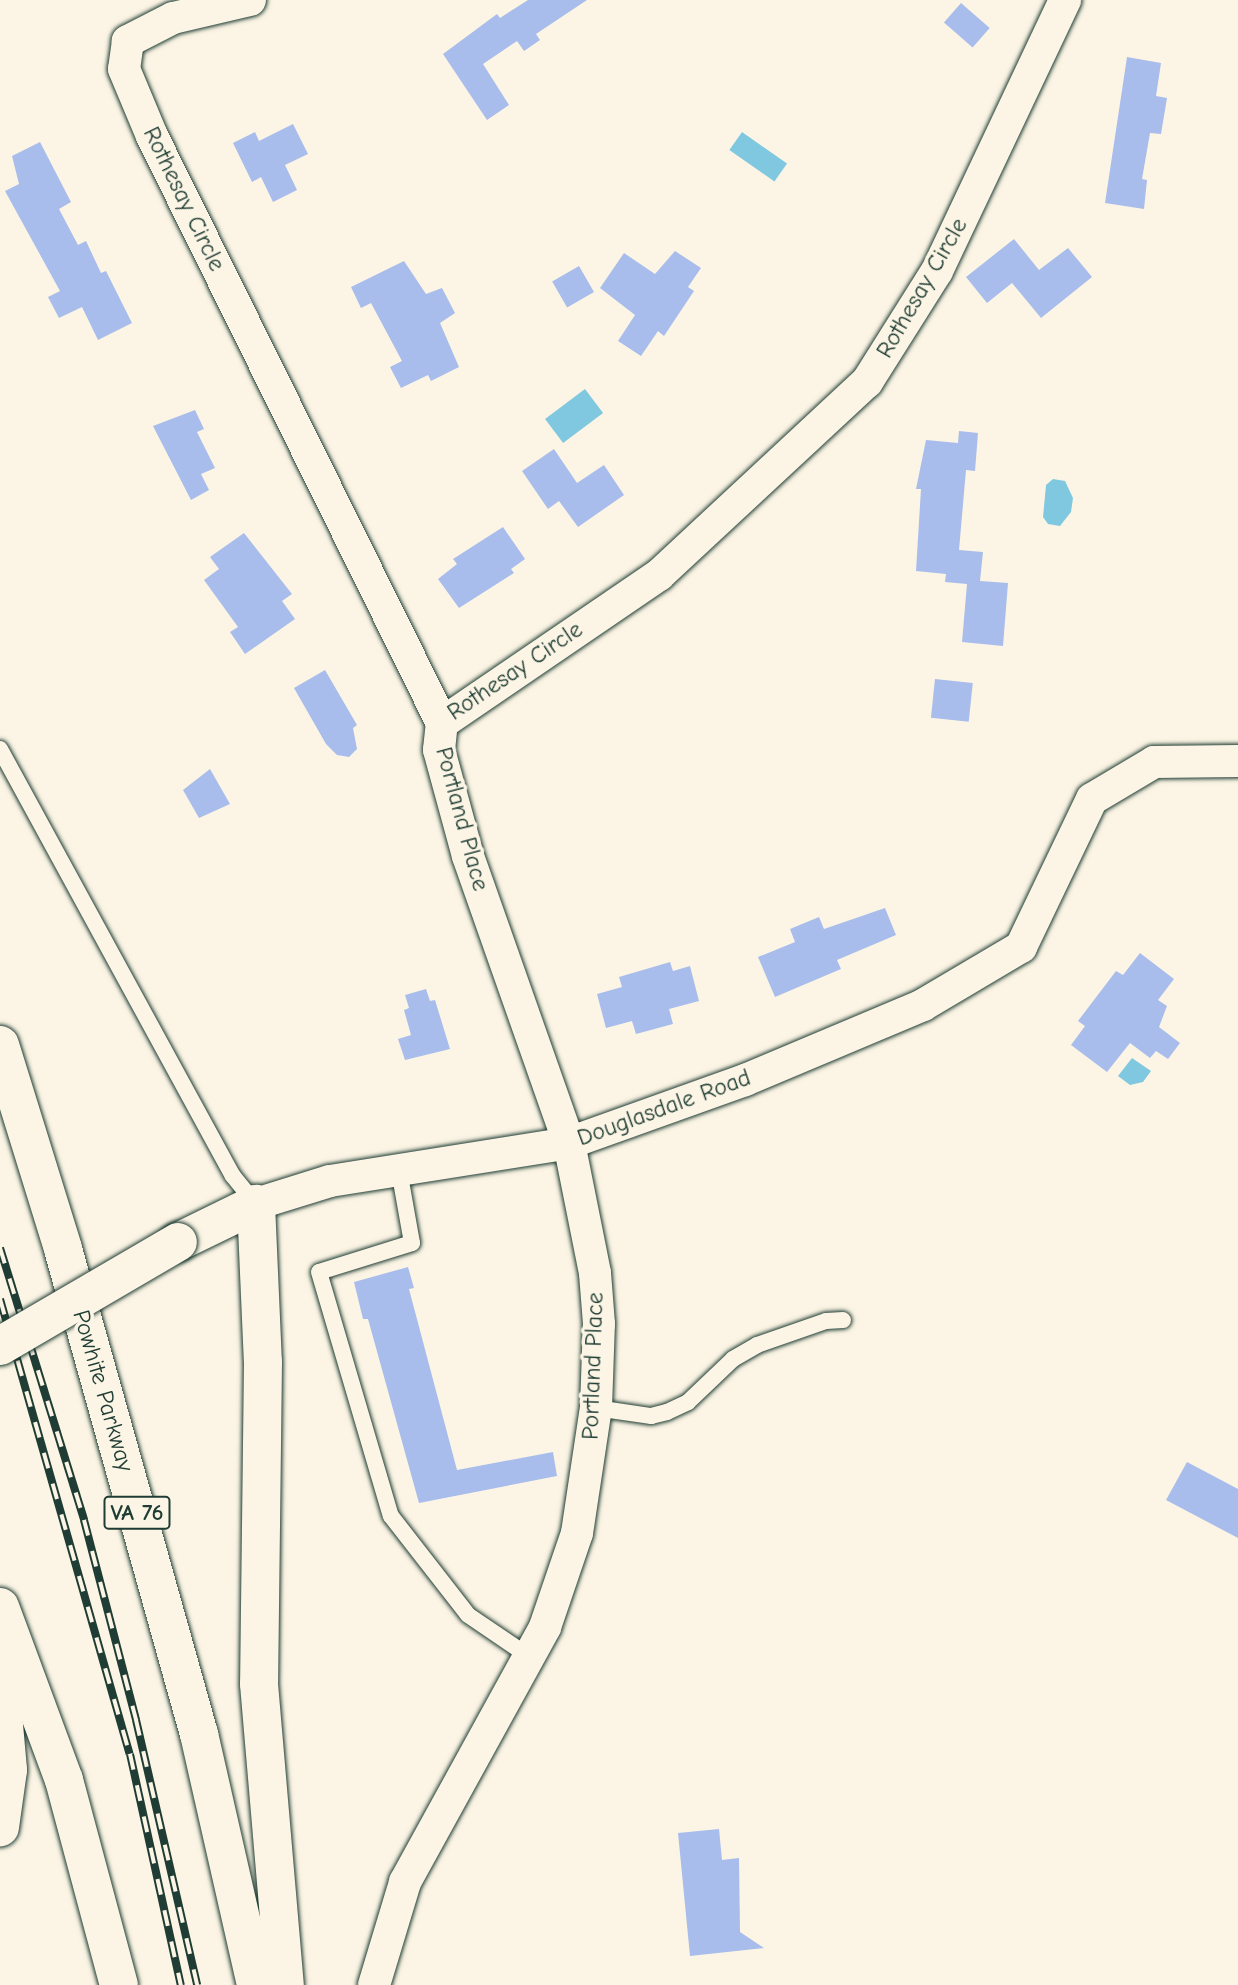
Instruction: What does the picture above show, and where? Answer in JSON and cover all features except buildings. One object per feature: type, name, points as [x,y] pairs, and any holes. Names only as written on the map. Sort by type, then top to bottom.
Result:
[{"type":"main road","name":"Powhite Parkway","points":[[0,1045],[63,1249],[199,1734],[256,1985]]},
{"type":"main road","name":"Douglasdale Road","points":[[0,1346],[178,1242],[256,1204]]},
{"type":"main road","points":[[256,1204],[263,1362],[259,1684],[285,1985]]},
{"type":"main road","points":[[0,1606],[64,1780],[120,1985]]},
{"type":"main road","points":[[0,1680],[8,1770],[0,1827]]},
{"type":"street","name":"Rothesay Circle","points":[[250,0],[173,18],[128,41],[124,69],[152,136],[442,723],[659,575],[867,382],[937,271],[1065,0]]},
{"type":"street","name":"Portland Place","points":[[374,1985],[405,1882],[545,1627],[577,1533],[596,1408],[599,1324],[595,1273],[569,1143],[468,856],[439,750],[442,723]]},
{"type":"street","name":"Douglasdale Road","points":[[256,1204],[330,1181],[569,1143],[746,1080],[923,1005],[1021,947],[1092,799],[1154,762],[1238,761]]},
{"type":"lane","points":[[0,749],[233,1176],[256,1204]]},
{"type":"lane","points":[[399,1170],[412,1243],[320,1272],[391,1516],[468,1615],[530,1657]]},
{"type":"lane","points":[[596,1408],[650,1416],[667,1412],[688,1402],[733,1359],[757,1345],[826,1321],[843,1320]]},
{"type":"water","points":[[742,132],[787,164],[774,182],[729,150]]},
{"type":"water","points":[[585,389],[603,413],[563,443],[545,419]]},
{"type":"water","points":[[1053,479],[1065,481],[1073,498],[1071,512],[1060,526],[1048,524],[1043,517],[1046,485]]},
{"type":"water","points":[[1132,1058],[1151,1071],[1143,1082],[1130,1085],[1118,1076]]},
{"type":"railway","points":[[0,1248],[84,1520],[136,1720],[197,1985]]},
{"type":"railway","points":[[0,1299],[130,1754],[181,1985]]}]
